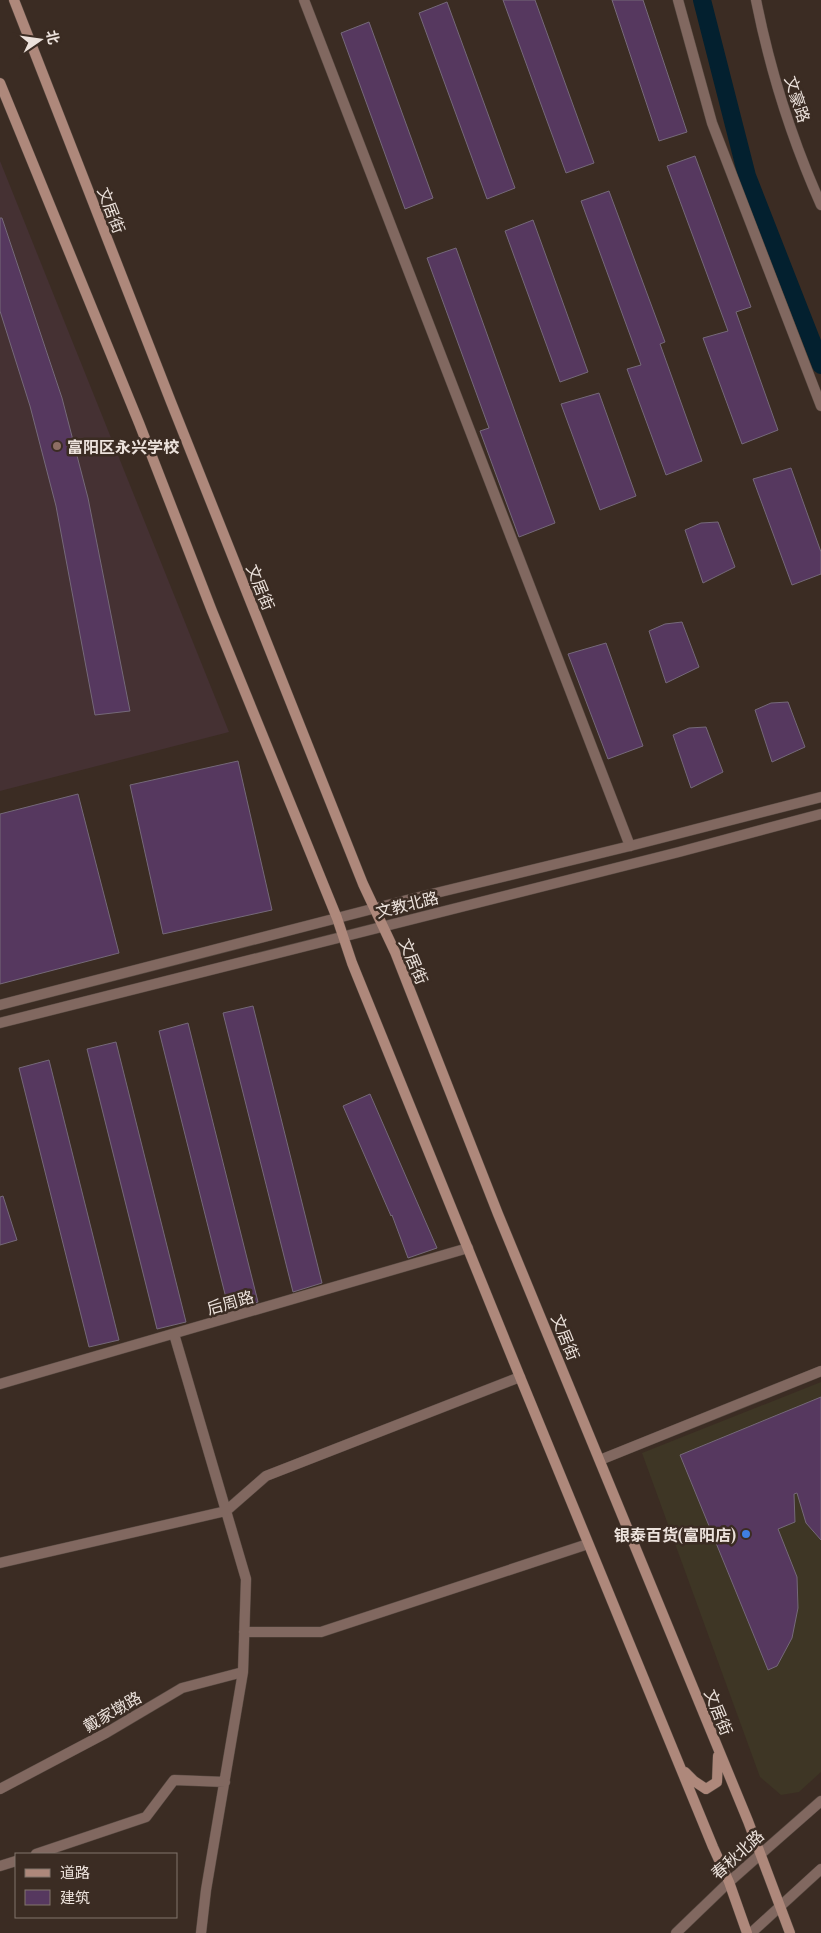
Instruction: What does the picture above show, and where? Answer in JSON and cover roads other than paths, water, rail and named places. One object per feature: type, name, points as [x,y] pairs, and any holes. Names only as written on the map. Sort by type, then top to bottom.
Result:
[{"type":"main road","name":"文居街","points":[[14,0],[175,411],[381,926],[394,952],[498,1214],[760,1854],[790,1933]]},
{"type":"main road","points":[[0,83],[139,423],[212,611],[520,1377],[749,1933]]},
{"type":"main road","points":[[680,1768],[694,1781],[706,1788],[717,1782],[717,1748]]},
{"type":"street","points":[[304,0],[630,846]]},
{"type":"street","points":[[678,0],[712,122],[821,406]]},
{"type":"street","name":"文豪路","points":[[756,0],[762,33],[782,103],[808,177],[821,205]]},
{"type":"street","name":"文教北路","points":[[0,1005],[374,908],[630,846],[821,797]]},
{"type":"street","name":"文教北路","points":[[0,1023],[821,814]]},
{"type":"street","name":"后周路","points":[[0,1384],[468,1248]]},
{"type":"street","points":[[174,1334],[246,1579],[243,1672],[206,1890],[201,1933]]},
{"type":"street","points":[[600,1460],[821,1371]]},
{"type":"street","points":[[0,1563],[226,1511],[266,1476],[520,1377]]},
{"type":"street","points":[[244,1632],[322,1632],[588,1544]]},
{"type":"street","name":"戴家墩路","points":[[0,1789],[106,1733],[182,1688],[243,1672]]},
{"type":"street","points":[[39,1853],[146,1817],[174,1780],[224,1782]]},
{"type":"street","name":"春秋北路","points":[[676,1933],[729,1882],[821,1800]]},
{"type":"street","points":[[0,1866],[15,1861]]},
{"type":"street","points":[[749,1933],[821,1869]]},
{"type":"waterway","points":[[702,0],[747,176],[821,365]]},
{"type":"place","name":"富阳区永兴学校","points":[[57,446]]},
{"type":"place","name":"银泰百货(富阳店)","points":[[746,1534]]}]
